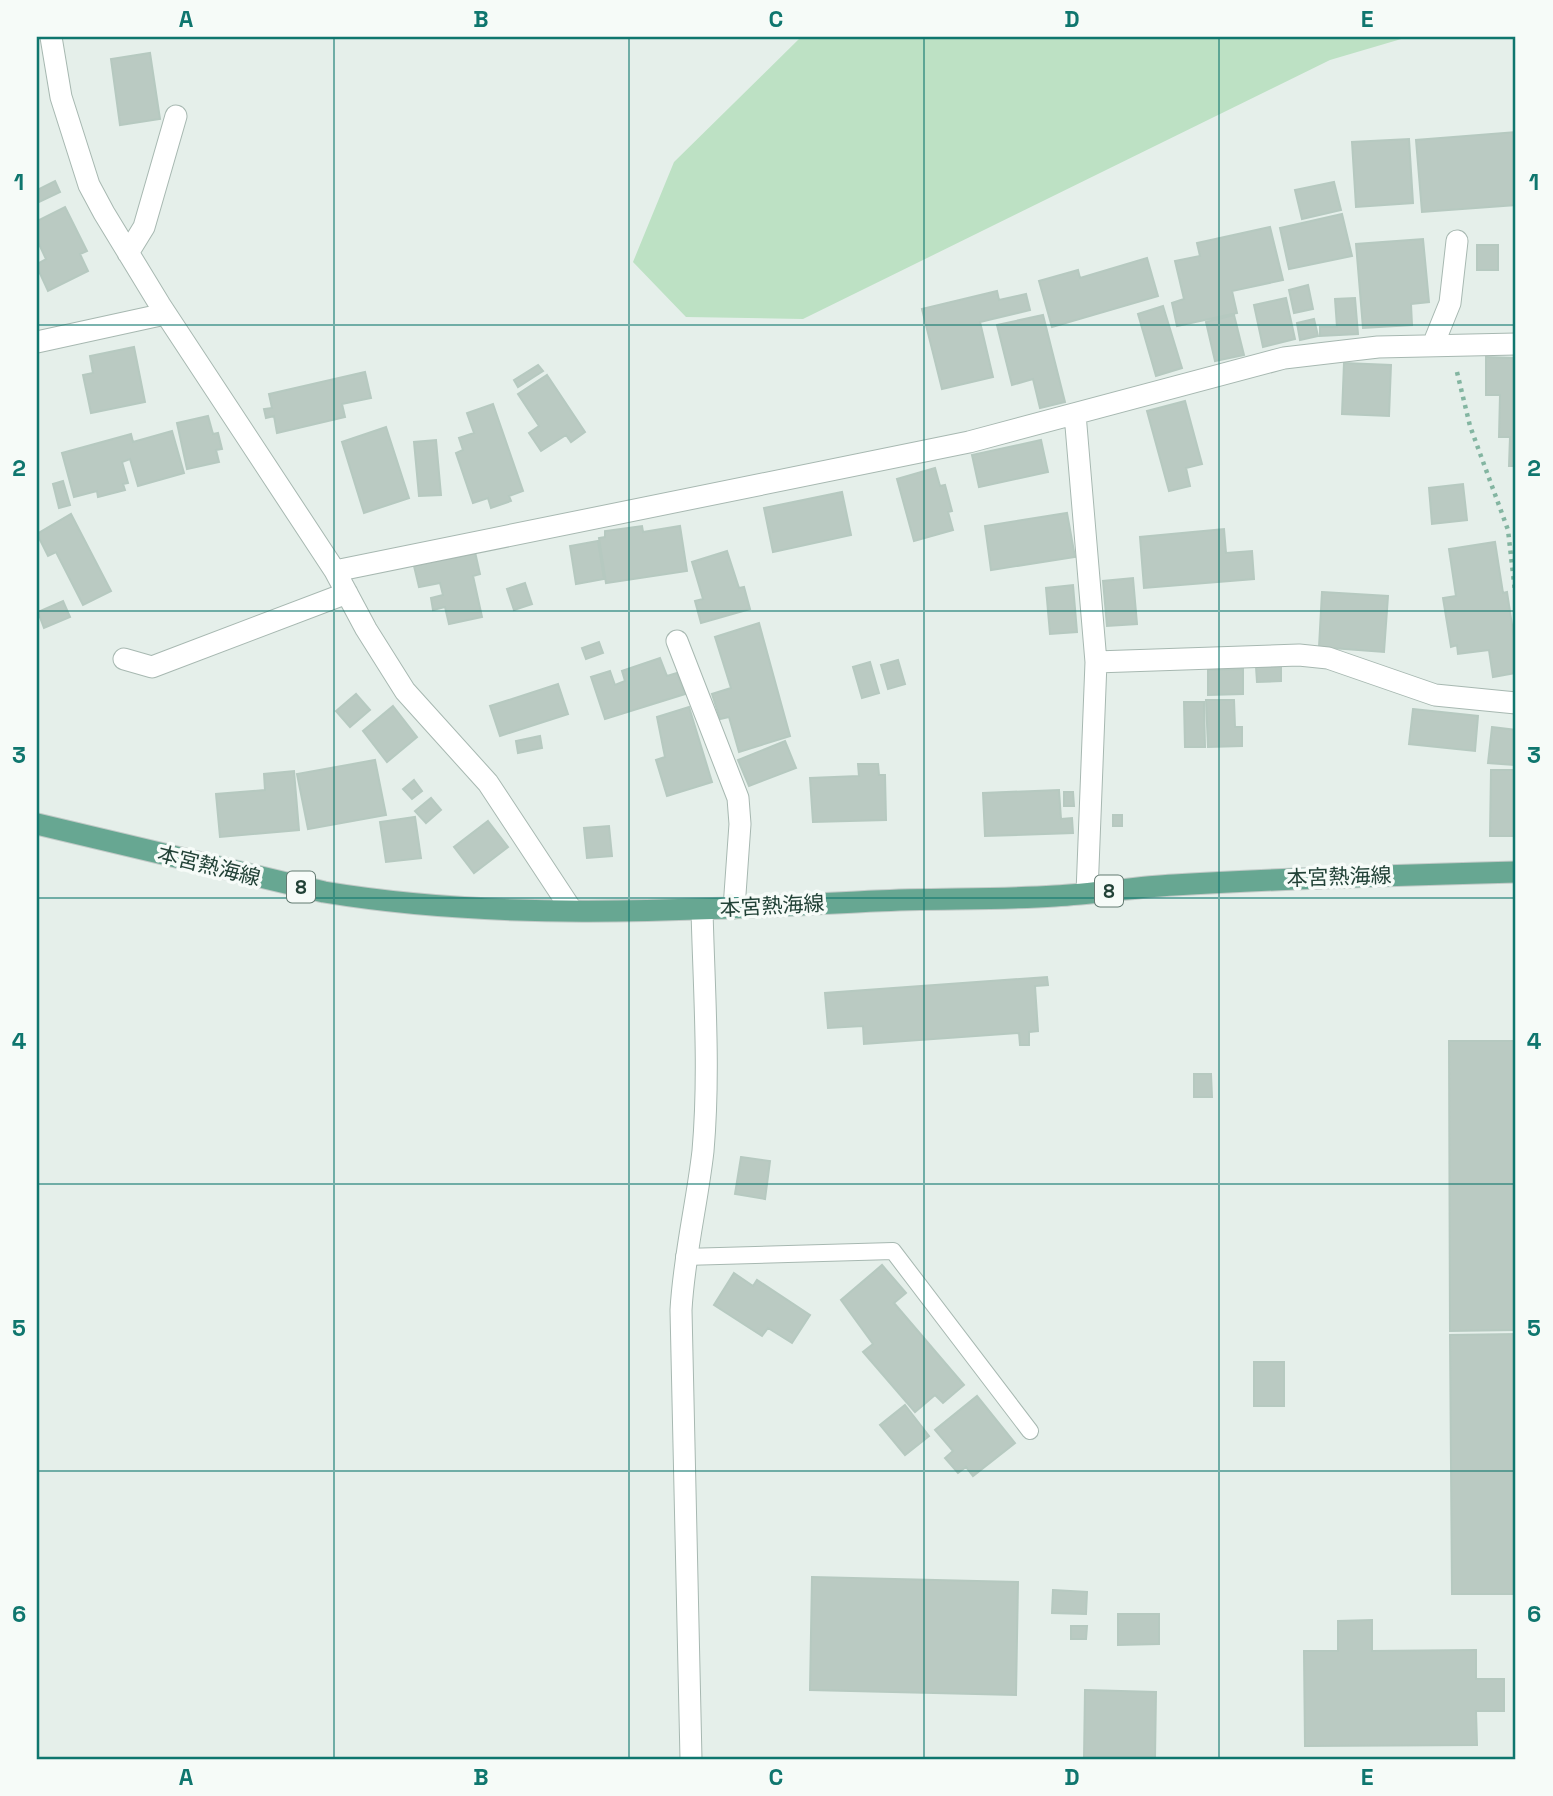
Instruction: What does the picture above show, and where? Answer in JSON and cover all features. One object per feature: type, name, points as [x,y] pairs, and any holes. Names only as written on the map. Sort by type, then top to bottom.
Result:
[{"type":"main road","name":"本宮熱海線","points":[[37,824],[244,876],[371,900],[496,909],[702,910],[1087,893],[1172,885],[1516,872]]},
{"type":"street","points":[[51,37],[61,97],[89,185],[128,253],[165,314],[335,571],[405,691],[488,783],[571,909]]},
{"type":"street","points":[[128,253],[144,227],[176,116]]},
{"type":"street","points":[[1442,345],[1457,241]]},
{"type":"street","points":[[37,342],[165,314]]},
{"type":"street","points":[[335,571],[969,442],[1284,358],[1378,347],[1516,344]]},
{"type":"street","points":[[1075,414],[1096,662],[1087,893]]},
{"type":"street","points":[[124,659],[152,667],[347,593]]},
{"type":"street","points":[[677,641],[738,798],[740,824],[734,908]]},
{"type":"street","points":[[1096,662],[1299,655],[1328,658],[1435,695],[1516,703]]},
{"type":"street","points":[[691,1759],[681,1310],[684,1257],[703,1138],[706,1070],[702,910]]},
{"type":"lane","points":[[684,1257],[893,1251],[1030,1432]]},
{"type":"path","points":[[1442,345],[1508,530],[1516,600]]},
{"type":"green space","points":[[801,37],[1408,37],[1330,60],[803,319],[686,317],[633,262],[674,162]]},
{"type":"building","points":[[150,53],[160,119],[120,125],[111,59]]},
{"type":"building","points":[[1516,132],[1516,205],[1422,212],[1416,140]]},
{"type":"building","points":[[1409,139],[1413,203],[1356,207],[1352,142]]},
{"type":"building","points":[[55,181],[60,192],[37,203],[37,190]]},
{"type":"building","points":[[1334,182],[1341,210],[1302,219],[1295,190]]},
{"type":"building","points":[[65,207],[87,251],[80,254],[88,271],[48,291],[37,267],[37,264],[46,259],[37,240],[37,221]]},
{"type":"building","points":[[1342,214],[1352,256],[1289,269],[1280,228]]},
{"type":"building","points":[[1270,227],[1283,280],[1232,291],[1237,313],[1177,326],[1172,303],[1184,299],[1175,261],[1200,256],[1197,243]]},
{"type":"building","points":[[1423,239],[1429,302],[1411,304],[1412,325],[1363,328],[1356,244]]},
{"type":"building","points":[[1477,245],[1498,245],[1498,270],[1477,270]]},
{"type":"building","points":[[1147,258],[1158,296],[1052,327],[1039,281],[1078,270],[1080,278]]},
{"type":"building","points":[[1308,285],[1313,309],[1294,313],[1289,290]]},
{"type":"building","points":[[997,291],[999,300],[1026,294],[1030,310],[980,322],[993,377],[942,389],[922,309]]},
{"type":"building","points":[[1286,298],[1295,339],[1263,347],[1254,305]]},
{"type":"building","points":[[1355,298],[1358,334],[1320,336],[1320,327],[1337,327],[1335,299]]},
{"type":"building","points":[[1163,306],[1182,368],[1156,376],[1138,314]]},
{"type":"building","points":[[1043,315],[1065,402],[1040,408],[1033,379],[1012,385],[997,325]]},
{"type":"building","points":[[1234,315],[1244,355],[1215,361],[1206,322]]},
{"type":"building","points":[[1314,319],[1318,336],[1300,340],[1297,323]]},
{"type":"building","points":[[134,347],[145,402],[91,413],[83,375],[93,373],[90,356]]},
{"type":"building","points":[[1486,357],[1516,358],[1516,466],[1509,466],[1510,437],[1499,437],[1500,395],[1486,395]]},
{"type":"building","points":[[1344,363],[1391,365],[1389,416],[1342,414]]},
{"type":"building","points":[[538,365],[543,371],[518,387],[514,380]]},
{"type":"building","points":[[365,372],[371,398],[342,404],[345,417],[277,433],[274,416],[266,418],[264,409],[272,408],[269,394]]},
{"type":"building","points":[[547,375],[585,432],[571,442],[566,435],[541,451],[529,433],[539,426],[518,394]]},
{"type":"building","points":[[1185,401],[1202,464],[1186,468],[1190,486],[1169,491],[1147,411]]},
{"type":"building","points":[[493,404],[523,491],[509,496],[511,501],[491,508],[488,498],[473,503],[456,453],[463,450],[459,438],[474,433],[467,413]]},
{"type":"building","points":[[208,416],[213,434],[218,433],[222,449],[216,450],[219,462],[187,469],[177,423]]},
{"type":"building","points":[[386,427],[409,498],[364,513],[342,442]]},
{"type":"building","points":[[172,431],[184,473],[138,486],[130,459],[122,462],[128,483],[123,484],[125,490],[98,497],[97,491],[74,497],[62,453],[131,434],[133,442]]},
{"type":"building","points":[[436,440],[441,495],[419,496],[414,442]]},
{"type":"building","points":[[1041,440],[1048,472],[979,487],[972,455]]},
{"type":"building","points":[[935,468],[940,486],[945,485],[952,511],[948,512],[953,530],[914,541],[897,479]]},
{"type":"building","points":[[63,481],[70,505],[59,508],[53,484]]},
{"type":"building","points":[[1463,484],[1467,520],[1432,524],[1429,488]]},
{"type":"building","points":[[842,492],[851,535],[773,552],[764,508]]},
{"type":"building","points":[[1067,513],[1075,557],[991,570],[985,526]]},
{"type":"building","points":[[71,514],[111,591],[83,605],[56,552],[48,556],[37,534]]},
{"type":"building","points":[[642,526],[643,532],[680,526],[687,571],[606,583],[599,538],[605,537],[605,531]]},
{"type":"building","points":[[1224,529],[1226,553],[1252,551],[1254,579],[1144,588],[1140,537]]},
{"type":"building","points":[[598,541],[604,579],[576,584],[570,546]]},
{"type":"building","points":[[1495,542],[1503,593],[1507,592],[1516,651],[1516,673],[1493,677],[1489,650],[1458,654],[1457,645],[1451,647],[1443,598],[1456,596],[1449,549]]},
{"type":"building","points":[[727,551],[739,588],[744,587],[750,609],[701,623],[695,601],[703,599],[692,562]]},
{"type":"building","points":[[475,552],[480,574],[473,576],[482,617],[449,624],[445,607],[433,610],[431,598],[443,595],[440,583],[419,587],[414,566]]},
{"type":"building","points":[[1133,578],[1137,624],[1107,626],[1103,581]]},
{"type":"building","points":[[525,583],[532,604],[514,610],[507,589]]},
{"type":"building","points":[[1073,585],[1077,632],[1050,634],[1046,588]]},
{"type":"building","points":[[1322,592],[1388,596],[1384,652],[1319,647]]},
{"type":"building","points":[[63,601],[70,617],[44,628],[38,612]]},
{"type":"building","points":[[759,623],[790,736],[739,752],[729,717],[720,719],[712,694],[731,688],[715,637]]},
{"type":"building","points":[[599,642],[603,653],[586,659],[582,648]]},
{"type":"building","points":[[660,658],[667,676],[677,673],[685,694],[605,719],[591,677],[610,671],[615,685],[625,681],[622,671]]},
{"type":"building","points":[[898,660],[905,684],[888,689],[881,665]]},
{"type":"building","points":[[870,662],[879,693],[862,698],[853,667]]},
{"type":"building","points":[[1281,666],[1281,681],[1257,682],[1256,667]]},
{"type":"building","points":[[1243,669],[1243,694],[1208,695],[1208,670]]},
{"type":"building","points":[[558,684],[568,714],[500,736],[490,706]]},
{"type":"building","points":[[356,694],[370,710],[350,727],[336,711]]},
{"type":"building","points":[[1206,700],[1234,700],[1235,727],[1242,727],[1242,746],[1208,747]]},
{"type":"building","points":[[1184,702],[1204,702],[1205,747],[1185,747]]},
{"type":"building","points":[[393,706],[417,737],[387,762],[363,731]]},
{"type":"building","points":[[689,707],[712,782],[667,796],[656,760],[665,757],[657,717]]},
{"type":"building","points":[[1413,709],[1478,716],[1475,751],[1409,744]]},
{"type":"building","points":[[1492,727],[1516,730],[1514,765],[1488,763]]},
{"type":"building","points":[[540,736],[542,748],[518,753],[516,741]]},
{"type":"building","points":[[785,741],[796,768],[749,786],[738,760]]},
{"type":"building","points":[[375,760],[386,815],[308,829],[297,774]]},
{"type":"building","points":[[858,764],[878,764],[879,775],[885,775],[886,820],[813,822],[810,778],[859,776]]},
{"type":"building","points":[[1491,770],[1516,770],[1516,836],[1490,836]]},
{"type":"building","points":[[294,771],[299,830],[220,837],[216,794],[265,790],[264,774]]},
{"type":"building","points":[[414,780],[422,791],[412,799],[403,789]]},
{"type":"building","points":[[1059,790],[1061,819],[1072,818],[1073,833],[985,836],[983,793]]},
{"type":"building","points":[[1064,792],[1073,792],[1074,806],[1064,806]]},
{"type":"building","points":[[431,798],[441,810],[426,823],[415,811]]},
{"type":"building","points":[[1113,815],[1122,815],[1122,826],[1113,826]]},
{"type":"building","points":[[415,817],[421,858],[386,862],[380,822]]},
{"type":"building","points":[[488,821],[508,847],[474,873],[454,847]]},
{"type":"building","points":[[609,826],[612,856],[587,858],[584,828]]},
{"type":"building","points":[[1047,977],[1048,985],[1035,986],[1038,1031],[1029,1032],[1029,1045],[1020,1045],[1019,1033],[864,1044],[863,1026],[828,1028],[825,993]]},
{"type":"building","points":[[1449,1041],[1516,1041],[1516,1330],[1450,1331]]},
{"type":"building","points":[[1194,1074],[1211,1074],[1212,1097],[1194,1097]]},
{"type":"building","points":[[741,1157],[770,1161],[765,1199],[735,1194]]},
{"type":"building","points":[[882,1265],[906,1293],[894,1303],[964,1385],[943,1403],[935,1395],[915,1412],[863,1352],[873,1344],[841,1300]]},
{"type":"building","points":[[734,1273],[753,1286],[757,1280],[810,1315],[792,1343],[768,1328],[762,1336],[714,1305]]},
{"type":"building","points":[[1516,1334],[1516,1594],[1452,1594],[1450,1335]]},
{"type":"building","points":[[1254,1362],[1284,1362],[1284,1406],[1254,1406]]},
{"type":"building","points":[[977,1396],[1015,1443],[973,1476],[966,1467],[958,1473],[945,1458],[953,1451],[935,1430]]},
{"type":"building","points":[[905,1405],[929,1436],[905,1455],[880,1425]]},
{"type":"building","points":[[812,1577],[1018,1582],[1016,1695],[810,1690]]},
{"type":"building","points":[[1053,1590],[1087,1592],[1086,1614],[1052,1613]]},
{"type":"building","points":[[1118,1614],[1159,1614],[1159,1644],[1118,1645]]},
{"type":"building","points":[[1372,1620],[1372,1651],[1476,1650],[1476,1679],[1504,1679],[1504,1711],[1476,1711],[1477,1745],[1305,1746],[1304,1651],[1338,1651],[1338,1621]]},
{"type":"building","points":[[1071,1626],[1087,1626],[1086,1639],[1071,1639]]},
{"type":"building","points":[[1085,1690],[1156,1692],[1155,1759],[1084,1759]]}]
